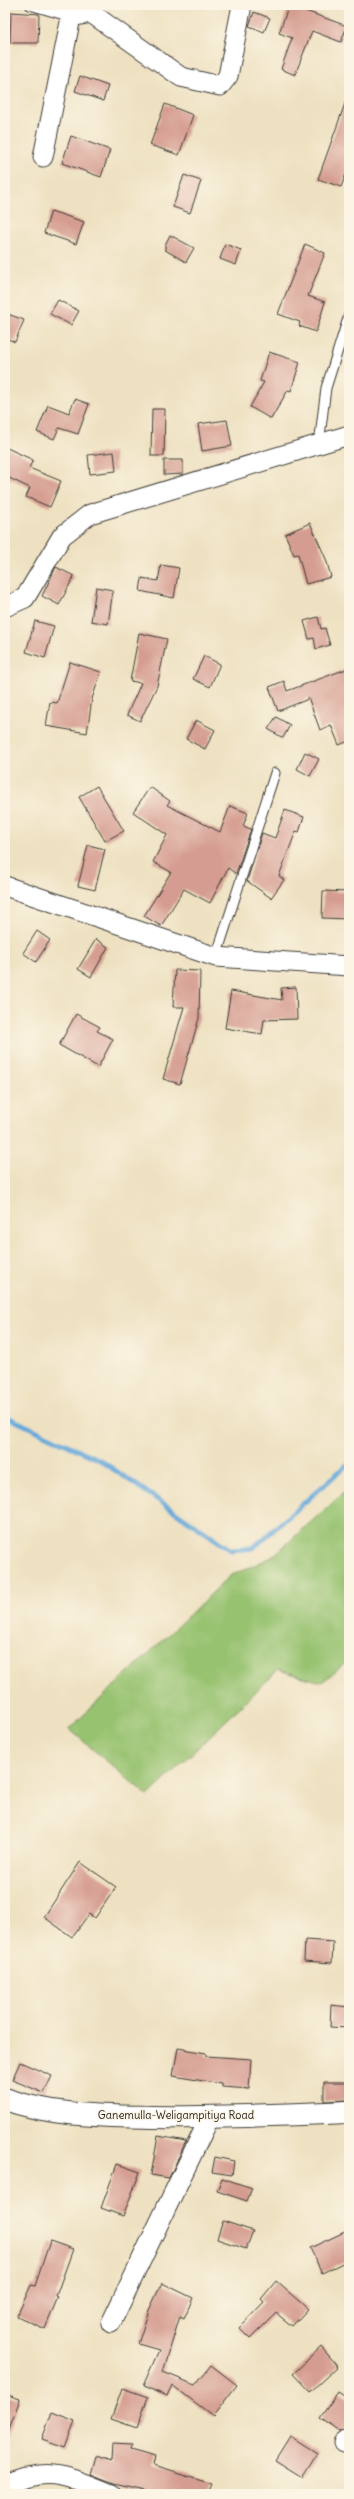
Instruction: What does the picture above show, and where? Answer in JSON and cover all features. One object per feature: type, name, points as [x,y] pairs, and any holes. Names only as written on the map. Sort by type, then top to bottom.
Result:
[{"type":"street","points":[[43,157],[71,17],[91,13],[181,77],[220,86],[228,76],[242,5]]},
{"type":"street","points":[[5,607],[25,598],[62,536],[90,514],[349,434]]},
{"type":"street","points":[[5,886],[216,957],[349,966]]},
{"type":"street","name":"Ganemulla-Weligampitiya Road","points":[[5,2099],[33,2109],[100,2116],[210,2117],[349,2112]]},
{"type":"street","points":[[111,2323],[210,2117]]},
{"type":"street","points":[[5,2485],[34,2474],[51,2473],[112,2494]]},
{"type":"lane","points":[[30,5],[71,17]]},
{"type":"lane","points":[[319,444],[326,388],[349,314]]},
{"type":"lane","points":[[216,957],[274,773]]},
{"type":"green space","points":[[349,1488],[349,1660],[322,1682],[278,1670],[148,1796],[69,1729],[230,1576],[272,1557]]},
{"type":"building","points":[[289,5],[347,26],[341,42],[312,31],[295,75],[281,69],[292,38],[279,33]]},
{"type":"building","points":[[11,12],[39,14],[38,43],[10,43]]},
{"type":"building","points":[[254,12],[270,18],[264,32],[249,26]]},
{"type":"building","points":[[80,76],[108,86],[103,101],[75,91]]},
{"type":"building","points":[[347,98],[349,99],[349,166],[341,187],[318,179]]},
{"type":"building","points":[[165,104],[193,115],[179,155],[150,145]]},
{"type":"building","points":[[71,136],[110,150],[101,177],[62,163]]},
{"type":"building","points":[[184,175],[201,181],[190,213],[173,207]]},
{"type":"building","points":[[51,211],[84,222],[76,244],[44,233]]},
{"type":"building","points":[[170,235],[194,248],[186,262],[165,250],[165,245]]},
{"type":"building","points":[[225,244],[241,250],[236,265],[220,259]]},
{"type":"building","points":[[305,244],[325,253],[308,296],[325,302],[316,332],[299,326],[300,322],[278,314]]},
{"type":"building","points":[[58,300],[79,311],[71,325],[50,314]]},
{"type":"building","points":[[5,313],[24,320],[15,342],[5,338]]},
{"type":"building","points":[[269,352],[300,362],[291,391],[288,390],[271,419],[250,407],[264,382],[260,381]]},
{"type":"building","points":[[75,399],[89,404],[78,434],[59,428],[54,439],[37,432],[48,405],[69,413]]},
{"type":"building","points":[[152,409],[165,409],[164,456],[151,456]]},
{"type":"building","points":[[227,420],[232,446],[202,451],[198,424]]},
{"type":"building","points":[[5,447],[33,460],[29,468],[61,481],[50,507],[26,497],[30,488],[5,476]]},
{"type":"building","points":[[114,452],[116,471],[90,474],[88,455]]},
{"type":"building","points":[[164,460],[183,460],[183,474],[164,475]]},
{"type":"building","points":[[310,523],[326,559],[331,577],[306,584],[298,554],[294,555],[285,534]]},
{"type":"building","points":[[161,565],[179,568],[174,598],[140,591],[142,578],[158,581]]},
{"type":"building","points":[[56,567],[74,576],[59,605],[42,596]]},
{"type":"building","points":[[96,587],[113,590],[108,624],[91,621]]},
{"type":"building","points":[[318,617],[321,629],[325,628],[330,645],[316,649],[314,638],[309,639],[304,621]]},
{"type":"building","points":[[35,621],[54,626],[45,658],[26,652]]},
{"type":"building","points":[[139,633],[167,639],[157,686],[140,721],[127,715],[141,683],[130,681]]},
{"type":"building","points":[[204,656],[220,664],[210,687],[193,679]]},
{"type":"building","points":[[70,662],[101,672],[92,699],[87,733],[46,726],[50,702],[57,703]]},
{"type":"building","points":[[349,668],[349,741],[339,745],[331,725],[320,730],[308,697],[306,700],[278,711],[269,687],[284,681],[287,691]]},
{"type":"building","points":[[276,717],[290,725],[283,738],[268,729]]},
{"type":"building","points":[[196,720],[215,730],[205,749],[186,739]]},
{"type":"building","points":[[305,752],[319,759],[310,776],[297,769]]},
{"type":"building","points":[[97,786],[124,831],[105,841],[79,797]]},
{"type":"building","points":[[150,787],[170,801],[167,805],[220,832],[230,806],[248,813],[243,826],[251,829],[236,874],[228,868],[210,903],[184,889],[161,926],[144,916],[171,872],[153,862],[167,835],[133,812]]},
{"type":"building","points":[[285,810],[304,817],[299,832],[296,831],[279,876],[284,880],[271,898],[247,881],[262,833],[275,838]]},
{"type":"building","points":[[88,845],[105,849],[95,890],[78,886]]},
{"type":"building","points":[[323,891],[349,892],[349,919],[322,918]]},
{"type":"building","points":[[37,931],[50,940],[36,962],[23,953]]},
{"type":"building","points":[[96,939],[108,947],[91,977],[78,969]]},
{"type":"building","points":[[175,970],[200,971],[199,1018],[180,1084],[163,1079],[184,1007],[173,1007]]},
{"type":"building","points":[[296,987],[297,1019],[264,1020],[262,1034],[225,1028],[231,991],[282,1000],[281,988]]},
{"type":"building","points":[[76,1014],[100,1027],[97,1031],[113,1039],[98,1067],[59,1045]]},
{"type":"building","points":[[80,1862],[116,1887],[95,1918],[89,1914],[72,1937],[44,1917]]},
{"type":"building","points":[[305,1940],[333,1942],[332,1963],[304,1961]]},
{"type":"building","points":[[331,2005],[349,2007],[349,2028],[330,2027]]},
{"type":"building","points":[[178,2048],[206,2053],[206,2056],[251,2059],[249,2089],[222,2087],[222,2084],[173,2076]]},
{"type":"building","points":[[20,2062],[52,2076],[44,2093],[12,2080]]},
{"type":"building","points":[[324,2082],[348,2082],[348,2100],[324,2101]]},
{"type":"building","points":[[158,2136],[186,2141],[169,2178],[151,2175]]},
{"type":"building","points":[[215,2157],[234,2161],[232,2175],[212,2172]]},
{"type":"building","points":[[117,2164],[140,2172],[123,2216],[101,2208]]},
{"type":"building","points":[[222,2178],[252,2188],[247,2201],[217,2191]]},
{"type":"building","points":[[223,2221],[253,2231],[246,2249],[217,2239]]},
{"type":"building","points":[[349,2230],[349,2260],[322,2273],[310,2248]]},
{"type":"building","points":[[50,2241],[73,2249],[56,2296],[58,2297],[45,2329],[17,2316],[31,2285],[35,2286]]},
{"type":"building","points":[[276,2281],[308,2309],[292,2326],[276,2313],[250,2339],[239,2328],[264,2302],[261,2299]]},
{"type":"building","points":[[162,2283],[193,2298],[184,2318],[180,2316],[163,2372],[195,2385],[211,2365],[237,2385],[213,2416],[172,2385],[167,2396],[143,2386],[159,2350],[138,2344],[149,2310]]},
{"type":"building","points":[[321,2347],[338,2366],[310,2392],[293,2374]]},
{"type":"building","points":[[122,2388],[148,2397],[137,2428],[111,2419]]},
{"type":"building","points":[[338,2392],[349,2399],[349,2428],[340,2432],[320,2418]]},
{"type":"building","points":[[5,2394],[20,2399],[7,2435],[5,2435]]},
{"type":"building","points":[[52,2412],[75,2421],[65,2447],[42,2439]]},
{"type":"building","points":[[290,2436],[317,2453],[302,2477],[275,2460]]},
{"type":"building","points":[[112,2443],[132,2444],[130,2449],[155,2456],[153,2466],[212,2484],[208,2494],[143,2494],[144,2490],[114,2483],[91,2474],[96,2456],[111,2461]]},
{"type":"waterway","points":[[5,1416],[100,1460],[231,1550],[253,1548],[349,1463]]}]
